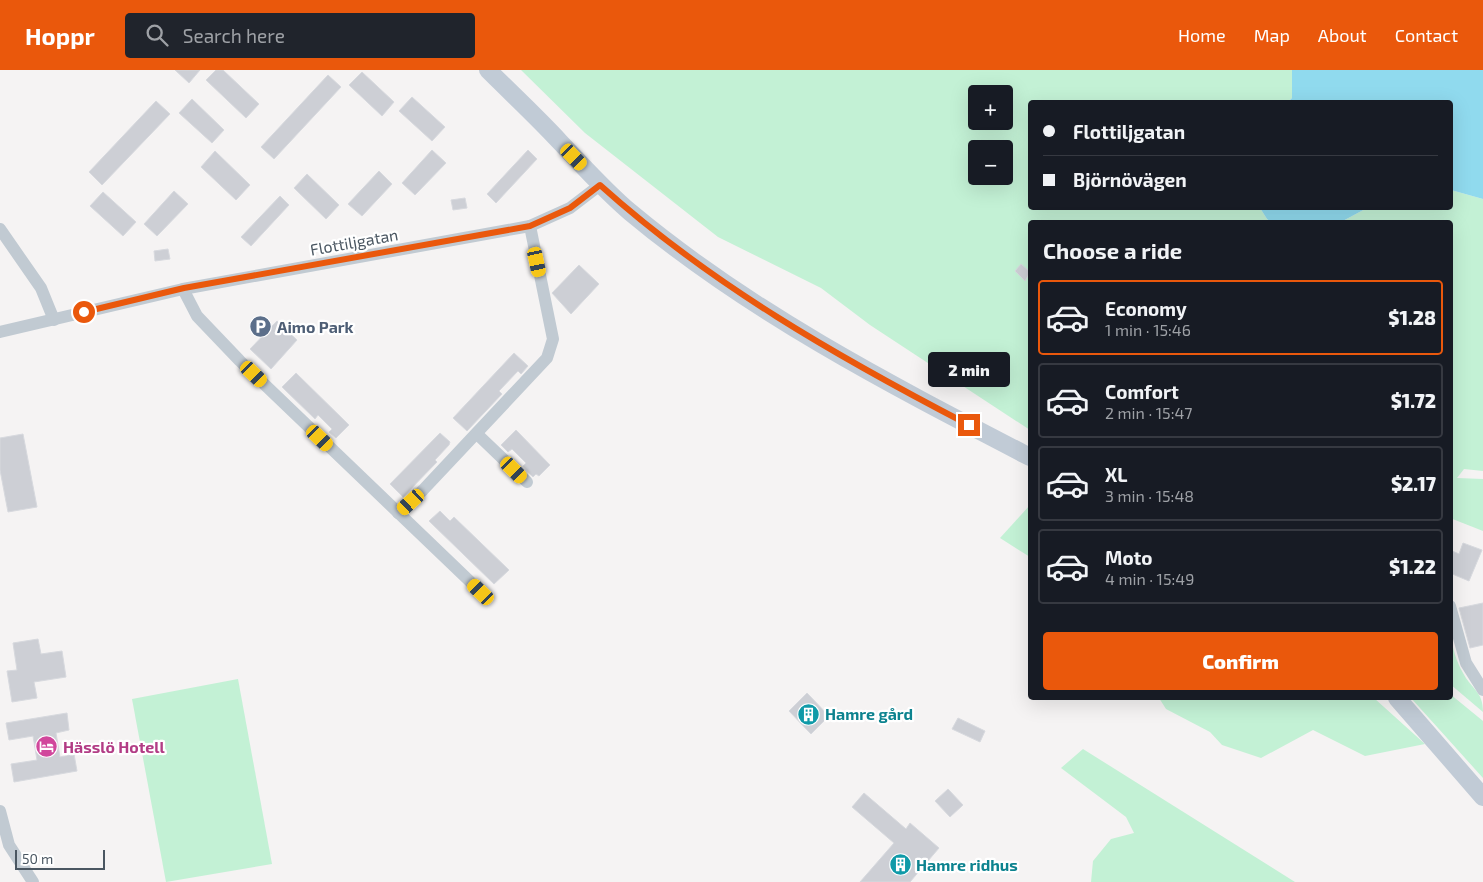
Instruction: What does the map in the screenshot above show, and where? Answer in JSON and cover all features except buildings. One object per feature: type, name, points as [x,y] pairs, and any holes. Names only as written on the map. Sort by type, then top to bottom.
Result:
[{"type":"main road","points":[[488,70],[541,122],[600,185],[660,236],[799,332],[914,396],[1028,455]]},
{"type":"main road","points":[[1399,700],[1483,797]]},
{"type":"street","name":"Flottiljgatan","points":[[0,332],[184,288],[530,226],[570,208],[600,185]]},
{"type":"street","points":[[398,513],[424,490],[478,434],[542,363],[551,349],[553,339],[530,226]]},
{"type":"street","points":[[0,229],[41,288],[54,320]]},
{"type":"street","points":[[184,288],[197,316],[481,592]]},
{"type":"street","points":[[478,434],[526,482]]},
{"type":"street","points":[[1453,617],[1466,663],[1483,690]]},
{"type":"street","points":[[1,820],[9,845],[33,882]]},
{"type":"green space","points":[[521,70],[1292,70],[1292,98],[1290,100],[1028,100],[1028,210],[1261,210],[1268,220],[1028,220],[1028,429],[870,325],[821,288],[718,237],[585,133]]},
{"type":"green space","points":[[1453,191],[1483,199],[1483,471],[1464,469],[1457,478],[1483,479],[1483,531],[1453,519],[1453,220],[1345,220],[1363,210],[1453,210]]},
{"type":"green space","points":[[1028,507],[1028,556],[1000,538]]},
{"type":"green space","points":[[1453,646],[1458,664],[1466,679],[1481,699],[1483,712],[1453,687]]},
{"type":"green space","points":[[238,679],[272,864],[166,882],[132,699]]},
{"type":"green space","points":[[1453,696],[1483,721],[1483,778],[1413,700],[1453,700]]},
{"type":"green space","points":[[1160,700],[1376,700],[1425,744],[1365,756],[1313,730],[1261,758],[1222,745],[1210,732],[1166,709]]},
{"type":"green space","points":[[1083,749],[1295,882],[1091,882],[1093,861],[1111,839],[1134,833],[1126,817],[1061,768]]},
{"type":"water","points":[[1292,70],[1483,70],[1483,199],[1453,191],[1453,100],[1290,100],[1292,98]]},
{"type":"water","points":[[1261,210],[1363,210],[1345,220],[1267,219]]},
{"type":"place","name":"Aimo Park","points":[[261,327]]},
{"type":"place","name":"Hamre gård","points":[[809,714]]},
{"type":"place","name":"Hässlö Hotell","points":[[47,747]]},
{"type":"place","name":"Hamre ridhus","points":[[900,865]]},
{"type":"route","points":[[84,312],[184,288],[530,226],[570,208],[600,185],[660,236],[799,332],[827,350],[969,425]]}]
